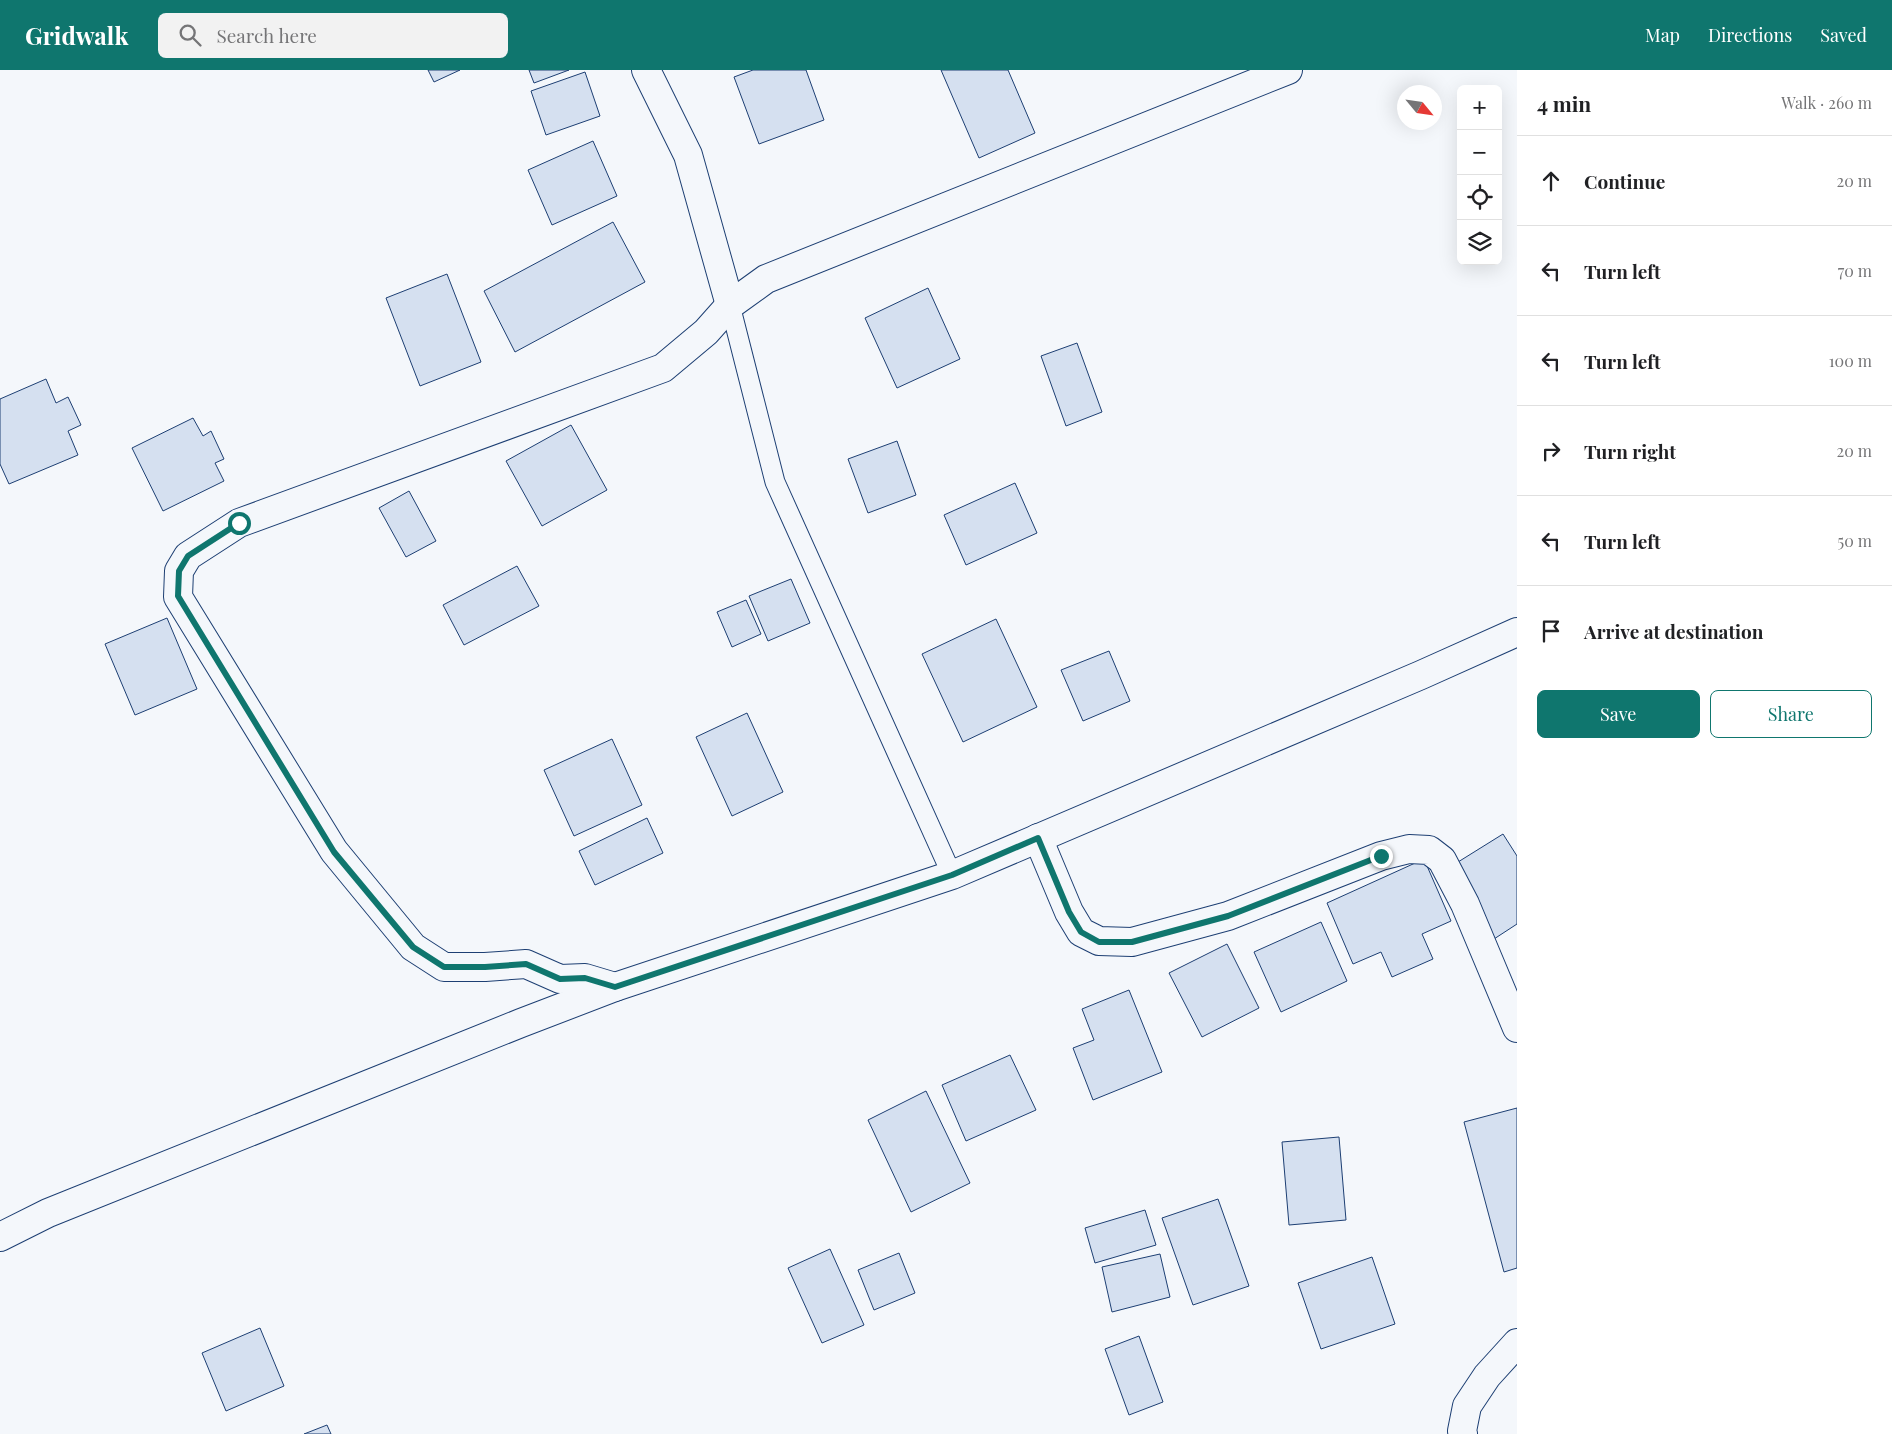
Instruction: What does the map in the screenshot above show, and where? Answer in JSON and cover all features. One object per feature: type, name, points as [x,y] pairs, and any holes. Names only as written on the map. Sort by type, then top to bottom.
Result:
[{"type":"street","points":[[646,70],[688,155],[730,305]]},
{"type":"street","points":[[615,987],[585,978],[560,979],[526,964],[444,967],[413,947],[334,852],[178,596],[179,571],[188,556],[239,523],[663,368],[706,332],[730,305],[766,278],[1288,70]]},
{"type":"street","points":[[0,1237],[48,1213],[511,1026],[615,987],[952,875],[1421,675],[1517,632]]},
{"type":"street","points":[[1038,838],[1073,919],[1081,932],[1099,942],[1132,942],[1228,916],[1381,856],[1409,849],[1429,850],[1442,860],[1465,904],[1517,1028]]},
{"type":"street","points":[[1463,1434],[1467,1406],[1487,1376],[1517,1343]]},
{"type":"lane","points":[[730,305],[775,482],[952,875]]},
{"type":"building","points":[[428,70],[460,70],[434,82]]},
{"type":"building","points":[[529,70],[569,70],[534,83]]},
{"type":"building","points":[[753,70],[806,70],[824,120],[759,144],[734,77]]},
{"type":"building","points":[[941,70],[1008,70],[1035,133],[979,158]]},
{"type":"building","points":[[585,72],[600,116],[546,135],[531,91]]},
{"type":"building","points":[[593,141],[617,196],[552,225],[528,170]]},
{"type":"building","points":[[613,222],[645,282],[515,352],[484,291]]},
{"type":"building","points":[[447,274],[481,362],[420,386],[386,298]]},
{"type":"building","points":[[928,288],[960,359],[897,388],[865,318]]},
{"type":"building","points":[[1077,343],[1102,412],[1066,426],[1041,356]]},
{"type":"building","points":[[46,379],[56,403],[68,397],[81,425],[68,431],[78,455],[9,484],[0,464],[0,399]]},
{"type":"building","points":[[193,418],[203,436],[211,431],[224,459],[215,463],[224,481],[163,511],[132,448]]},
{"type":"building","points":[[571,425],[607,490],[542,526],[506,461]]},
{"type":"building","points":[[897,441],[916,495],[868,513],[848,459]]},
{"type":"building","points":[[1015,483],[1037,533],[966,565],[944,515]]},
{"type":"building","points":[[409,491],[436,541],[406,557],[379,508]]},
{"type":"building","points":[[517,566],[539,606],[464,645],[443,605]]},
{"type":"building","points":[[791,579],[810,623],[768,641],[749,596]]},
{"type":"building","points":[[746,600],[761,634],[732,647],[717,612]]},
{"type":"building","points":[[167,618],[197,689],[135,715],[105,644]]},
{"type":"building","points":[[996,619],[1037,707],[963,742],[922,654]]},
{"type":"building","points":[[1109,651],[1130,701],[1083,721],[1061,670]]},
{"type":"building","points":[[747,713],[783,792],[732,816],[696,737]]},
{"type":"building","points":[[612,739],[642,805],[574,836],[544,770]]},
{"type":"building","points":[[647,818],[663,853],[595,885],[579,851]]},
{"type":"building","points":[[1503,834],[1517,856],[1517,924],[1494,939],[1450,867]]},
{"type":"building","points":[[1424,859],[1451,921],[1422,934],[1433,959],[1392,977],[1381,952],[1353,964],[1327,903]]},
{"type":"building","points":[[1321,922],[1347,981],[1281,1012],[1254,952]]},
{"type":"building","points":[[1227,944],[1259,1008],[1202,1037],[1169,973]]},
{"type":"building","points":[[1129,990],[1162,1072],[1093,1100],[1073,1048],[1094,1040],[1082,1009]]},
{"type":"building","points":[[1010,1055],[1036,1110],[966,1141],[942,1085]]},
{"type":"building","points":[[926,1091],[970,1183],[911,1212],[868,1120]]},
{"type":"building","points":[[1517,1108],[1517,1268],[1504,1272],[1464,1122]]},
{"type":"building","points":[[1339,1137],[1346,1220],[1289,1225],[1282,1142]]},
{"type":"building","points":[[1218,1199],[1249,1286],[1193,1305],[1162,1218]]},
{"type":"building","points":[[1145,1210],[1156,1245],[1095,1263],[1085,1228]]},
{"type":"building","points":[[830,1249],[864,1325],[822,1343],[788,1268]]},
{"type":"building","points":[[899,1253],[915,1293],[874,1310],[858,1270]]},
{"type":"building","points":[[1160,1254],[1170,1297],[1112,1312],[1102,1267]]},
{"type":"building","points":[[1372,1257],[1395,1324],[1321,1349],[1298,1283]]},
{"type":"building","points":[[260,1328],[284,1386],[226,1411],[202,1353]]},
{"type":"building","points":[[1139,1336],[1163,1402],[1129,1415],[1105,1349]]},
{"type":"building","points":[[327,1425],[331,1434],[304,1434]]},
{"type":"route","points":[[239,523],[188,556],[179,571],[178,596],[334,852],[413,947],[444,967],[526,964],[560,979],[585,978],[615,987],[952,875],[1038,838],[1069,912],[1081,932],[1099,942],[1132,942],[1228,916],[1381,856]]}]
